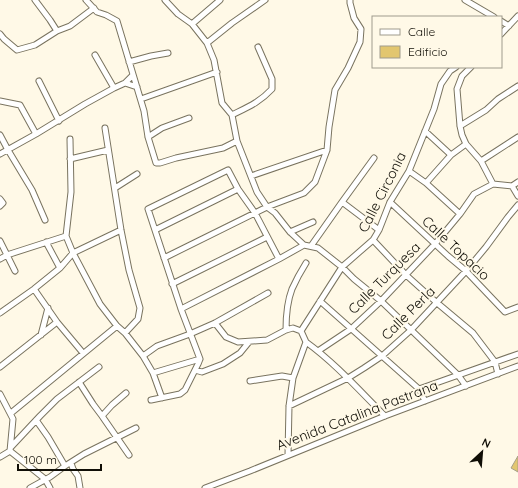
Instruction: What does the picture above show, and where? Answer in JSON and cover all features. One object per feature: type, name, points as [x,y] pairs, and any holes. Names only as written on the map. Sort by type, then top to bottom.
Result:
[{"type":"street","points":[[35,0],[57,31]]},
{"type":"street","points":[[86,0],[95,10],[117,21],[144,111],[148,137],[156,162],[160,163],[223,148],[237,141]]},
{"type":"street","points":[[165,0],[178,14],[192,24],[207,43],[214,60],[222,103],[232,115],[237,141],[257,192],[267,207],[275,213],[290,232],[304,245],[318,248],[342,266],[354,279],[381,301],[458,375],[466,386]]},
{"type":"street","points":[[192,24],[214,2],[220,0]]},
{"type":"street","points":[[207,43],[265,0]]},
{"type":"street","points":[[164,258],[267,207],[304,193],[315,182],[327,150],[335,90],[348,68],[360,42],[361,28],[354,18],[350,0]]},
{"type":"street","points":[[466,0],[492,16]]},
{"type":"street","points":[[0,34],[17,50],[35,45],[57,31],[70,26],[95,10]]},
{"type":"street","points":[[502,33],[518,16]]},
{"type":"street","points":[[502,22],[509,26]]},
{"type":"street","points":[[232,115],[266,96],[272,89],[272,79],[258,47]]},
{"type":"street","points":[[129,62],[168,53]]},
{"type":"street","points":[[95,55],[114,88]]},
{"type":"street","name":"Calle Circonia","points":[[301,331],[342,266],[374,240],[390,202],[409,171],[434,109],[441,84],[450,71],[454,68]]},
{"type":"street","points":[[470,68],[462,76],[457,89],[462,135],[466,144],[481,161],[493,184],[512,186],[518,182]]},
{"type":"street","points":[[140,99],[217,72]]},
{"type":"street","points":[[0,154],[59,121],[85,104],[125,83],[133,74]]},
{"type":"street","points":[[39,81],[59,121]]},
{"type":"street","points":[[125,83],[137,87]]},
{"type":"street","points":[[460,126],[486,110],[498,99],[518,86]]},
{"type":"street","points":[[0,101],[20,105],[36,134]]},
{"type":"street","points":[[148,137],[162,128],[189,118]]},
{"type":"street","points":[[105,128],[121,230],[129,270],[140,308],[138,319],[125,333]]},
{"type":"street","points":[[425,131],[451,155]]},
{"type":"street","points":[[0,135],[32,190],[45,220]]},
{"type":"street","points":[[481,161],[518,137]]},
{"type":"street","points":[[70,139],[71,192],[66,236],[73,253],[100,304],[143,356],[153,373],[162,398]]},
{"type":"street","points":[[426,183],[451,155],[466,144]]},
{"type":"street","points":[[70,159],[108,150]]},
{"type":"street","points":[[251,176],[327,150]]},
{"type":"street","points":[[312,246],[374,158]]},
{"type":"street","points":[[151,400],[180,394],[185,390],[200,359],[172,284],[148,209],[228,170],[238,189],[255,213],[279,259]]},
{"type":"street","points":[[409,171],[426,183],[460,214]]},
{"type":"street","points":[[115,188],[137,174]]},
{"type":"street","name":"Calle Turquesa","points":[[318,351],[351,329],[381,301],[435,244],[460,214],[474,194],[493,184]]},
{"type":"street","points":[[512,186],[518,196]]},
{"type":"street","points":[[155,230],[238,189]]},
{"type":"street","points":[[0,199],[3,203],[0,206]]},
{"type":"street","points":[[342,202],[379,230]]},
{"type":"street","name":"Calle Topacio","points":[[390,202],[466,271],[505,312],[518,307]]},
{"type":"street","name":"Calle Perla","points":[[289,406],[348,378],[382,356],[411,330],[466,271],[518,205]]},
{"type":"street","points":[[290,232],[313,222]]},
{"type":"street","points":[[0,313],[60,268],[73,253],[121,230]]},
{"type":"street","points":[[0,259],[7,254],[66,236]]},
{"type":"street","points":[[172,284],[267,237]]},
{"type":"street","points":[[374,240],[406,275],[473,333],[495,362],[498,374]]},
{"type":"street","points":[[0,241],[15,271]]},
{"type":"street","points":[[46,242],[60,268]]},
{"type":"street","points":[[181,309],[304,245]]},
{"type":"street","points":[[286,330],[288,302],[292,288],[306,263]]},
{"type":"street","points":[[34,289],[57,322],[82,353]]},
{"type":"street","points":[[143,356],[157,346],[215,323],[268,293]]},
{"type":"street","points":[[320,301],[418,389],[426,401]]},
{"type":"street","points":[[41,335],[48,308]]},
{"type":"street","points":[[0,367],[57,322]]},
{"type":"street","points":[[215,323],[226,337],[238,342],[267,340],[293,328],[301,331],[306,342],[348,378],[385,416]]},
{"type":"street","points":[[10,414],[82,353],[117,326]]},
{"type":"street","points":[[195,370],[202,372],[223,364],[240,353],[249,342]]},
{"type":"street","points":[[288,454],[289,406],[293,378],[306,342]]},
{"type":"street","points":[[418,389],[518,354]]},
{"type":"street","points":[[153,373],[200,359]]},
{"type":"street","name":"Avenida Catalina Pastrana","points":[[204,488],[250,471],[288,454],[385,416],[518,366]]},
{"type":"street","points":[[0,457],[11,449],[36,420],[57,399],[99,367]]},
{"type":"street","points":[[250,381],[282,376],[293,378]]},
{"type":"street","points":[[79,382],[92,404],[129,455]]},
{"type":"street","points":[[102,416],[126,393]]},
{"type":"street","points":[[0,394],[13,419],[11,449]]},
{"type":"street","points":[[36,420],[65,466]]},
{"type":"street","points":[[30,488],[55,474],[84,454],[136,428]]},
{"type":"street","points":[[11,449],[45,479],[50,488]]},
{"type":"street","points":[[71,463],[78,476],[80,488]]},
{"type":"building","points":[[518,456],[518,472],[511,468]]}]
